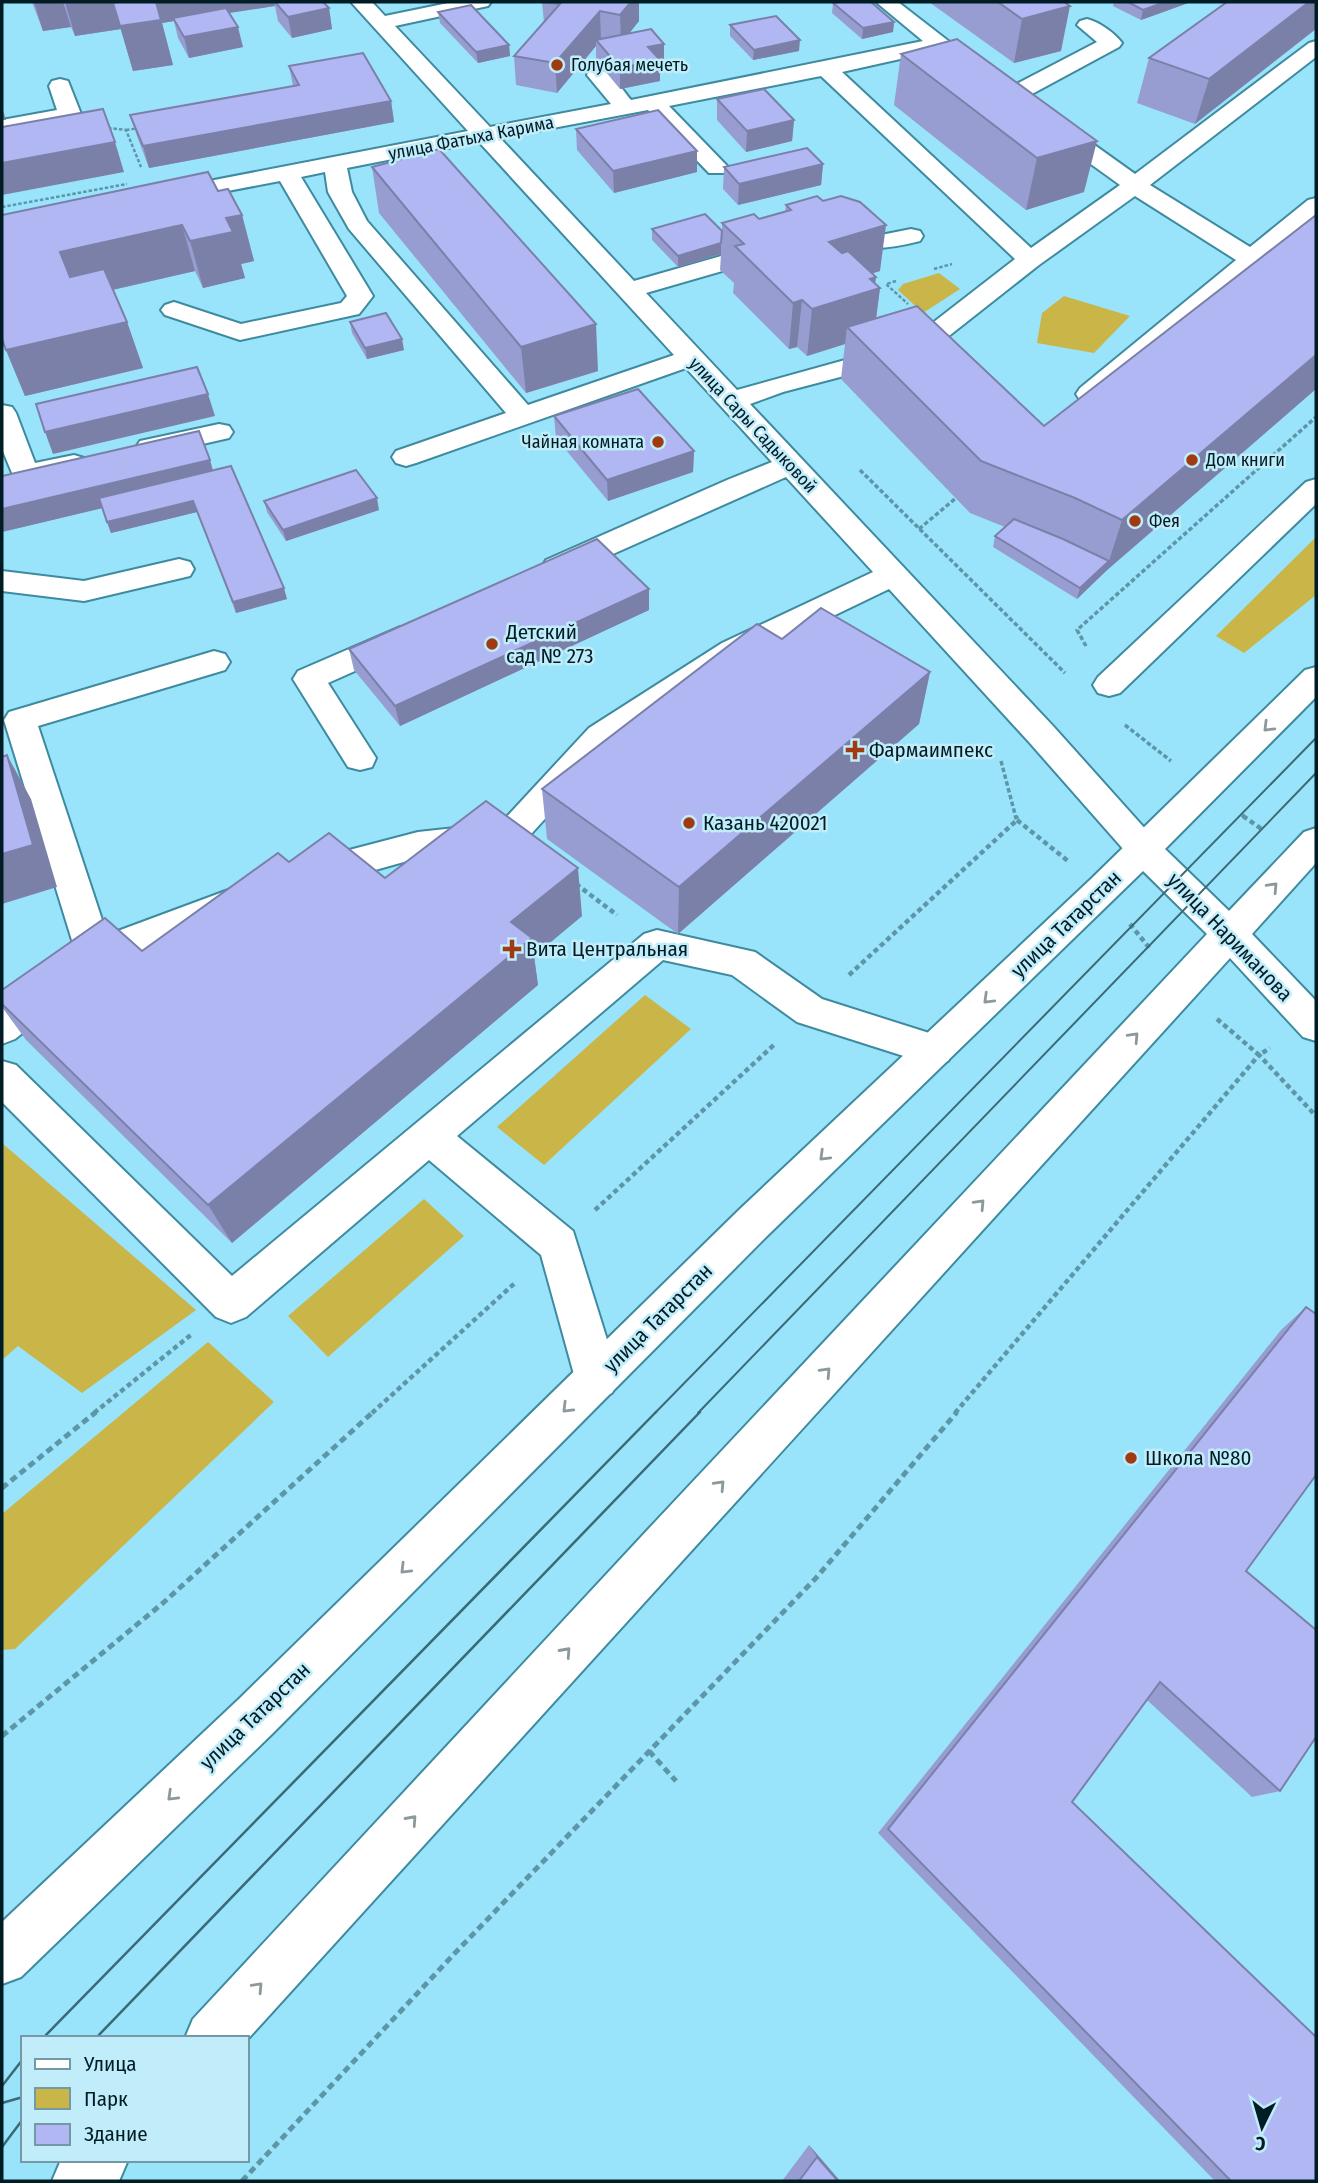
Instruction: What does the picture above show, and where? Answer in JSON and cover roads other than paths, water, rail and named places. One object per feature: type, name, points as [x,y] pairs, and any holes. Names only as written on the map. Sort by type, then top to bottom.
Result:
[{"type":"main road","name":"улица Сары Садыковой","points":[[361,2],[893,575],[1144,850]]},
{"type":"main road","points":[[381,23],[481,2]]},
{"type":"main road","points":[[886,2],[970,66]]},
{"type":"main road","points":[[1011,96],[1112,43],[1087,25]]},
{"type":"main road","name":"улица Фатыха Карима","points":[[137,202],[826,69],[939,44]]},
{"type":"main road","points":[[731,401],[774,386],[917,348],[1316,47]]},
{"type":"main road","points":[[826,69],[1031,261]]},
{"type":"main road","points":[[598,75],[626,108]]},
{"type":"main road","points":[[990,81],[1135,185],[1250,258]]},
{"type":"main road","points":[[2,127],[71,114],[60,86]]},
{"type":"main road","points":[[653,103],[718,168]]},
{"type":"main road","points":[[2,146],[101,127]]},
{"type":"main road","points":[[335,164],[340,192],[357,224],[524,417]]},
{"type":"main road","points":[[174,310],[240,331],[350,309],[359,296],[287,173]]},
{"type":"main road","points":[[1071,409],[1316,205]]},
{"type":"main road","points":[[629,290],[802,240],[828,236],[881,243],[911,236]]},
{"type":"main road","points":[[917,348],[937,366]]},
{"type":"main road","points":[[406,457],[691,358]]},
{"type":"main road","points":[[2,413],[25,474],[219,432]]},
{"type":"main road","points":[[536,577],[737,486],[789,466]]},
{"type":"main road","points":[[1109,685],[1316,488]]},
{"type":"main road","points":[[2,582],[84,591],[179,569]]},
{"type":"main road","points":[[2,1028],[95,955],[327,867],[418,845],[510,835],[601,736],[733,651],[893,575]]},
{"type":"main road","points":[[360,758],[309,679],[422,628]]},
{"type":"main road","points":[[95,955],[20,720],[214,662]]},
{"type":"main road","name":"улица Татарстан","points":[[2,1958],[256,1716],[754,1222],[1144,850],[1316,678]]},
{"type":"main road","points":[[214,2036],[1316,841]]},
{"type":"main road","name":"улица Нариманова","points":[[1144,850],[1230,934],[1316,1026]]},
{"type":"main road","points":[[2,1077],[231,1303],[657,944],[742,962],[810,1011],[935,1050]]},
{"type":"main road","points":[[429,1136],[558,1244],[597,1378]]},
{"type":"main road","points":[[80,2181],[98,2162]]},
{"type":"tram line","points":[[655,1413],[1316,738]]},
{"type":"tram line","points":[[698,1413],[1316,773]]},
{"type":"tram line","points":[[45,2036],[656,1412]]},
{"type":"tram line","points":[[98,2036],[700,1412]]},
{"type":"tram line","points":[[2,2086],[21,2062]]},
{"type":"tram line","points":[[2,2103],[21,2098]]},
{"type":"tram line","points":[[2,2147],[21,2122]]},
{"type":"place","name":"Голубая мечеть","points":[[557,65]]},
{"type":"place","name":"Чайная комната","points":[[658,442]]},
{"type":"place","name":"Дом книги","points":[[1192,460]]},
{"type":"place","name":"Фея","points":[[1135,521]]},
{"type":"place","name":"Детский сад № 273","points":[[492,644]]},
{"type":"place","name":"Фармаимпекс","points":[[855,750]]},
{"type":"place","name":"Казань 420021","points":[[689,823]]},
{"type":"place","name":"Вита Центральная","points":[[512,949]]},
{"type":"place","name":"Школа №80","points":[[1131,1458]]}]
